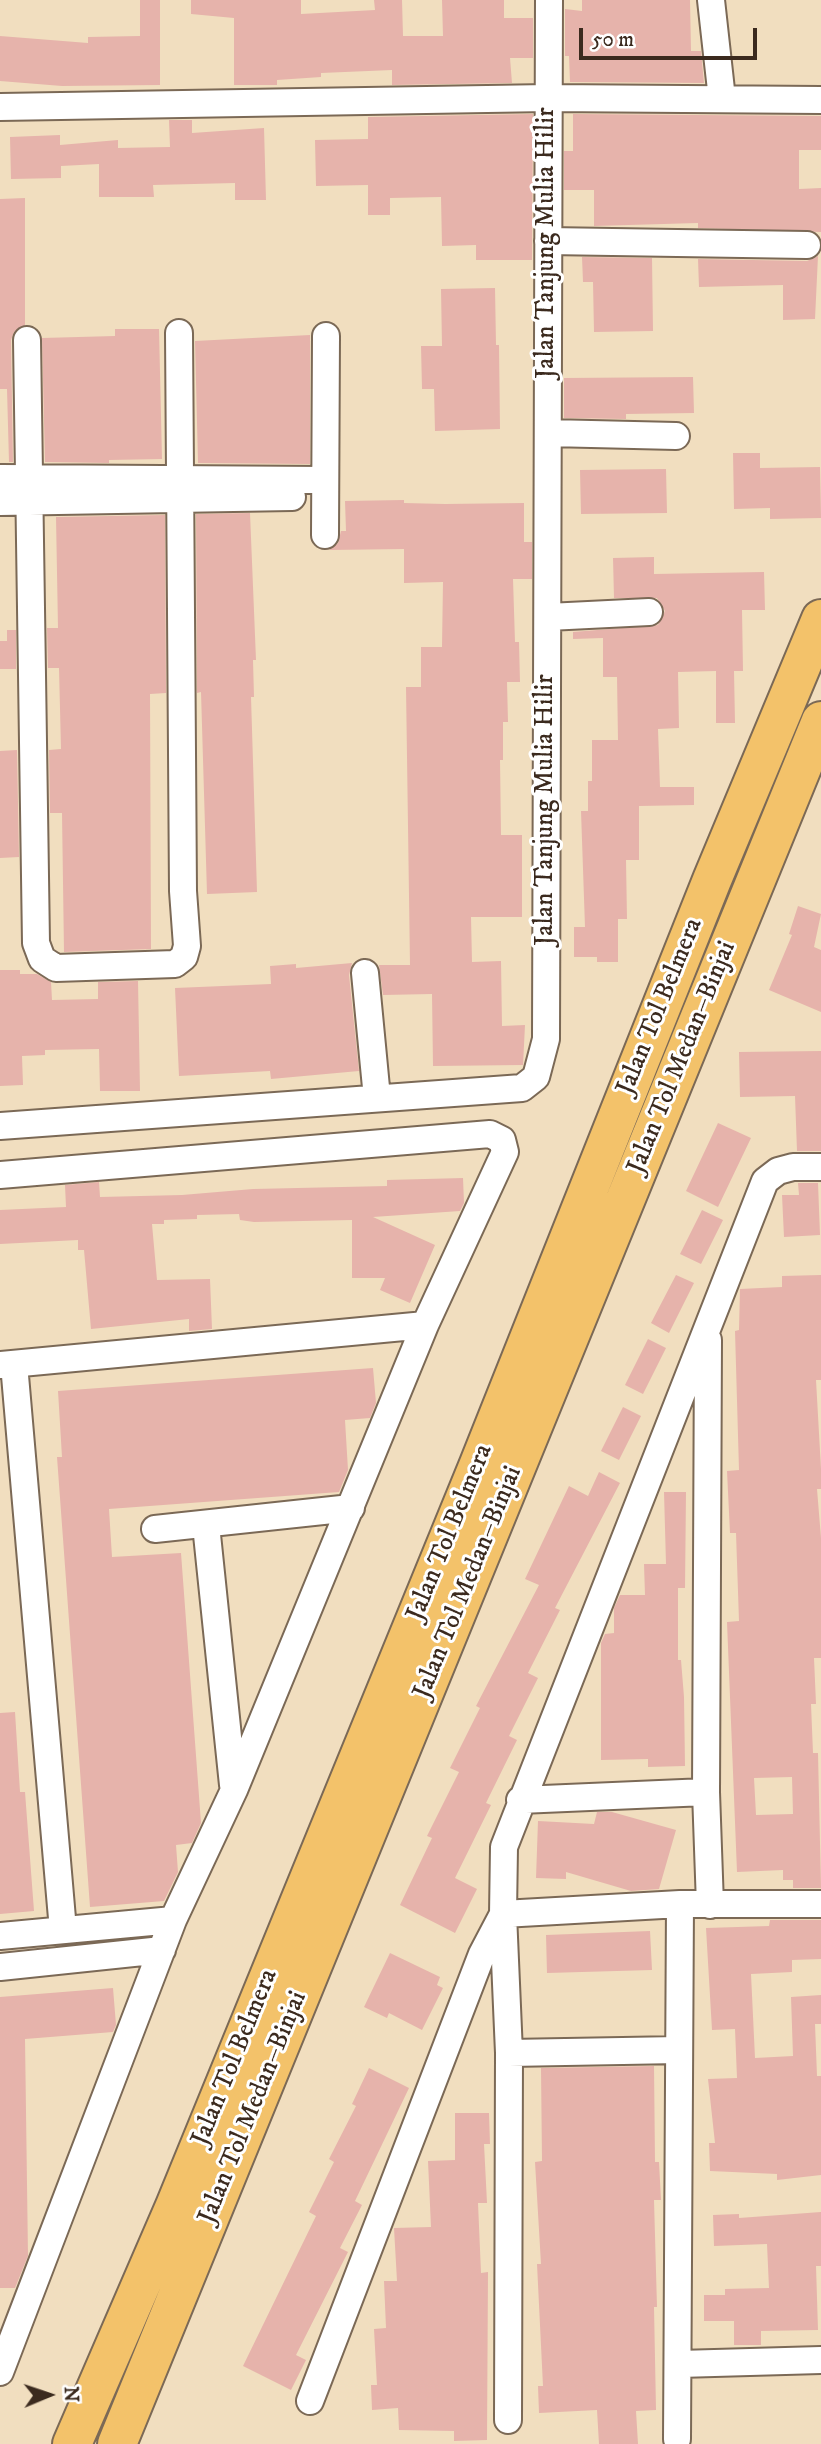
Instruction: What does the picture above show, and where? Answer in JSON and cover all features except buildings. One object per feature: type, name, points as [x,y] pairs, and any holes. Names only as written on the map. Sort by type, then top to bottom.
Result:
[{"type":"highway","name":"Jalan Tol Belmera","points":[[72,2444],[196,2154],[479,1464],[712,880],[821,619]]},
{"type":"highway","name":"Jalan Tol Medan–Binjai","points":[[117,2444],[821,722]]},
{"type":"street","name":"Jalan Tanjung Mulia Hilir","points":[[0,1126],[522,1088],[536,1077],[546,1038],[549,0]]},
{"type":"street","points":[[711,0],[722,99]]},
{"type":"street","points":[[0,107],[548,98],[821,100]]},
{"type":"street","points":[[548,241],[807,245]]},
{"type":"street","points":[[27,340],[36,943],[42,959],[56,968],[175,964],[184,957],[187,946],[183,891],[180,333]]},
{"type":"street","points":[[325,535],[326,336]]},
{"type":"street","points":[[549,433],[676,436]]},
{"type":"street","points":[[0,478],[30,490],[325,488]]},
{"type":"street","points":[[0,502],[30,490]]},
{"type":"street","points":[[548,617],[649,612]]},
{"type":"street","points":[[365,973],[377,1098]]},
{"type":"street","points":[[0,1175],[490,1134],[502,1140],[504,1156],[425,1325],[234,1790],[173,1920],[0,2372]]},
{"type":"street","points":[[508,2420],[509,2053],[503,1914],[504,1847],[520,1800],[765,1181],[778,1171],[793,1167],[821,1167]]},
{"type":"street","points":[[63,1930],[7,1365],[425,1325]]},
{"type":"street","points":[[708,1326],[706,1792],[710,1905]]},
{"type":"street","points":[[155,1529],[351,1508]]},
{"type":"street","points":[[206,1525],[234,1790]]},
{"type":"street","points":[[520,1800],[706,1792]]},
{"type":"street","points":[[503,1914],[680,1904],[821,1904]]},
{"type":"street","points":[[677,2439],[680,1904]]},
{"type":"street","points":[[310,2401],[482,1954],[503,1914]]},
{"type":"street","points":[[0,1936],[173,1920]]},
{"type":"street","points":[[0,1966],[162,1950]]},
{"type":"street","points":[[509,2053],[679,2050]]},
{"type":"street","points":[[679,2364],[821,2360]]}]
